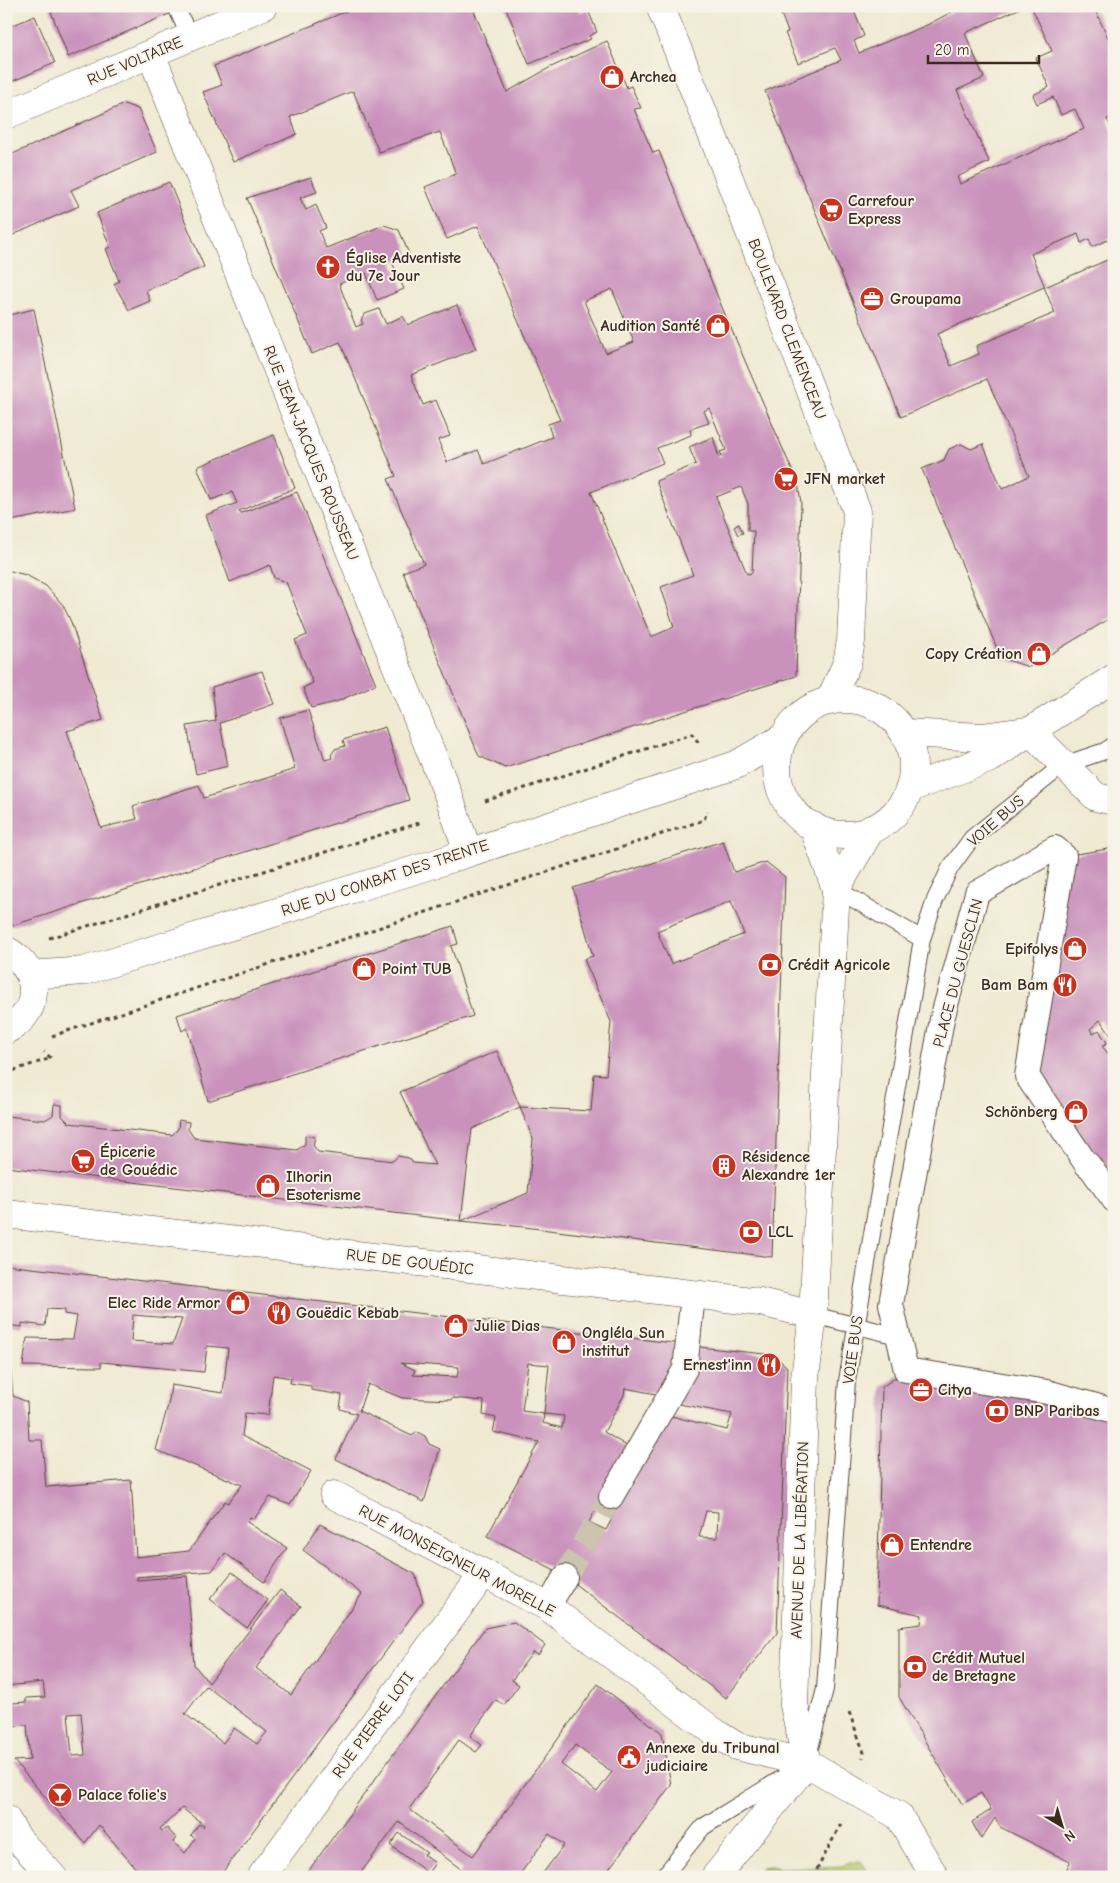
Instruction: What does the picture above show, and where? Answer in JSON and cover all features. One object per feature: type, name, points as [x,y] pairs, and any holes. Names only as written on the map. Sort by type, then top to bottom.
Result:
[{"type":"main road","name":"RUE VOLTAIRE","points":[[6,115],[263,6]]},
{"type":"main road","name":"BOULEVARD CLEMENCEAU","points":[[660,6],[716,144],[857,511],[851,641],[847,663],[830,700]]},
{"type":"main road","name":"RUE JEAN-JACQUES ROUSSEAU","points":[[151,54],[454,812],[468,852]]},
{"type":"main road","name":"BOULEVARD CLEMENCEAU","points":[[847,663],[859,700]]},
{"type":"main road","points":[[910,788],[992,758],[1030,731],[1114,678]]},
{"type":"main road","points":[[844,698],[859,700],[877,706],[893,718],[905,733],[912,750],[914,770],[910,788],[902,806],[888,819],[871,829],[852,834],[832,833],[813,826],[798,815],[786,800],[779,783],[778,760],[784,737],[796,720],[812,708],[830,700],[844,698]]},
{"type":"main road","points":[[905,733],[982,737],[1030,731]]},
{"type":"main road","points":[[1030,731],[1096,797],[1114,801]]},
{"type":"main road","name":"RUE DU COMBAT DES TRENTE","points":[[31,975],[84,971],[431,865],[728,768],[784,737]]},
{"type":"main road","points":[[728,768],[779,783]]},
{"type":"main road","points":[[813,826],[836,889],[813,1315]]},
{"type":"main road","points":[[836,889],[871,829]]},
{"type":"main road","points":[[7,951],[23,962],[31,975],[33,986],[33,998],[15,1024]]},
{"type":"main road","name":"RUE DE GOUÉDIC","points":[[6,1214],[760,1302],[813,1315]]},
{"type":"main road","name":"AVENUE DE LA LIBÉRATION","points":[[807,1764],[794,1705],[805,1378],[813,1315]]},
{"type":"main road","name":"RUE MONSEIGNEUR MORELLE","points":[[334,1495],[548,1607],[717,1734],[736,1746],[807,1764],[899,1816],[934,1877]]},
{"type":"main road","name":"RUE PIERRE LOTI","points":[[261,1877],[484,1573]]},
{"type":"main road","points":[[715,1877],[807,1764]]},
{"type":"main road","points":[[6,1819],[18,1839],[53,1877]]},
{"type":"main road","points":[[6,1868],[14,1877]]},
{"type":"street","name":"PLACE DU GUESCLIN","points":[[1114,1200],[1087,1165],[1027,1076],[1064,856],[1055,848],[977,893],[942,1019],[891,1304],[906,1370],[1047,1392],[1114,1411]]},
{"type":"street","points":[[611,1497],[685,1368],[693,1295]]},
{"type":"street","points":[[548,1607],[565,1577]]},
{"type":"lane","points":[[178,10],[190,38]]},
{"type":"lane","name":"VOIE BUS","points":[[807,1764],[825,1689],[848,1381],[922,939],[935,900],[950,868],[972,838],[1063,765],[1105,751],[1114,745]]},
{"type":"lane","points":[[836,889],[922,939]]},
{"type":"lane","points":[[813,1315],[898,1336]]},
{"type":"lane","points":[[663,1877],[703,1827],[807,1764]]},
{"type":"path","points":[[7,951],[454,812],[692,734],[728,768],[704,820],[48,1038],[15,1024]]},
{"type":"path","points":[[6,1074],[51,1058],[44,1052]]},
{"type":"path","points":[[813,1877],[858,1792]]},
{"type":"green space","points":[[861,1861],[872,1877],[755,1877],[762,1867],[842,1866],[849,1862]]},
{"type":"building","points":[[49,6],[188,6],[68,57]]},
{"type":"building","points":[[359,6],[472,6],[507,92],[549,68],[607,41],[627,88],[631,86],[641,108],[634,109],[653,153],[659,151],[721,305],[798,484],[801,503],[796,676],[505,768],[479,756],[403,572],[424,564],[388,479],[396,476],[340,342],[312,354],[247,198],[311,177],[317,192],[300,198],[306,210],[316,205],[326,228],[319,231],[326,248],[384,225],[399,230],[409,254],[392,262],[404,289],[377,300],[366,273],[339,284],[356,327],[363,324],[361,320],[365,314],[379,309],[386,324],[403,316],[408,325],[457,305],[476,349],[411,375],[423,405],[436,400],[450,436],[438,440],[447,462],[478,450],[484,464],[552,437],[548,424],[560,420],[478,226],[447,239],[425,187],[456,174],[440,132],[379,152],[353,91],[290,117],[297,134],[233,162],[203,92],[222,85],[214,66]],"holes":[[[612,289],[634,342],[606,353],[584,301]],[[709,408],[726,450],[720,452],[722,456],[719,457],[713,437],[689,447],[696,464],[656,481],[693,575],[661,587],[674,627],[651,637],[591,492],[663,463],[657,448],[691,435],[690,429],[709,423],[704,411]],[[741,487],[748,504],[748,531],[754,531],[752,573],[747,574],[716,497]]]},
{"type":"building","points":[[505,6],[573,6],[575,10],[579,9],[580,12],[588,10],[597,32],[589,36],[591,39],[529,64]]},
{"type":"building","points":[[778,6],[847,6],[848,8],[852,6],[864,36],[854,41],[859,53],[927,25],[963,6],[1025,6],[965,33],[984,78],[957,90],[989,162],[957,177],[960,184],[1084,129],[1075,109],[1061,115],[1053,97],[1037,104],[1033,95],[1049,87],[1036,58],[1052,51],[1031,6],[1093,6],[1114,50],[1114,116],[1107,119],[1114,133],[1114,237],[1092,247],[1089,239],[1081,243],[1078,234],[1031,254],[1045,287],[1114,257],[1114,616],[1029,667],[1001,658],[922,469],[944,460],[949,449],[961,444],[971,449],[983,444],[1002,489],[1029,476],[987,379],[901,417],[765,91],[841,60],[835,48],[798,63],[785,33],[788,32]],"holes":[[[1044,287],[1055,313],[976,346],[979,354],[951,366],[937,334]]]},
{"type":"building","points":[[35,16],[55,63],[6,84],[6,28]]},
{"type":"building","points":[[124,104],[138,109],[157,152],[71,190],[79,206],[6,238],[6,157]]},
{"type":"building","points":[[169,182],[204,267],[146,290],[150,301],[129,310],[114,284],[119,281],[106,249],[110,247],[97,213]]},
{"type":"building","points":[[34,309],[75,508],[6,522],[6,316]]},
{"type":"building","points":[[274,435],[295,488],[239,511],[241,513],[297,492],[376,684],[336,702],[311,708],[303,688],[313,683],[295,640],[307,635],[286,582],[274,578],[270,565],[230,582],[206,515],[237,503],[232,492],[211,500],[197,467]]},
{"type":"building","points":[[739,524],[743,533],[738,535],[734,527]]},
{"type":"building","points":[[6,570],[26,575],[46,586],[63,605],[71,622],[103,720],[67,731],[101,828],[137,819],[133,806],[199,785],[204,798],[295,769],[280,718],[308,710],[325,760],[332,758],[331,755],[335,749],[345,746],[343,740],[385,727],[409,800],[14,925],[6,925]]},
{"type":"building","points":[[262,671],[274,704],[220,723],[228,766],[196,774],[187,726],[216,721],[212,687]]},
{"type":"building","points":[[723,841],[734,872],[766,862],[785,877],[772,1257],[461,1221],[528,1193],[533,1139],[520,1107],[591,1111],[594,1074],[606,1075],[611,1022],[584,959],[593,956],[573,888]],"holes":[[[731,901],[744,934],[671,964],[657,931]]]},
{"type":"building","points":[[1114,848],[1114,1040],[1100,1020],[1090,1029],[1093,1034],[1099,1030],[1107,1043],[1102,1046],[1114,1061],[1114,1200],[1027,1076],[1064,856]]},
{"type":"building","points":[[453,926],[458,944],[451,946],[473,1016],[208,1101],[187,1028],[182,1031],[177,1015]]},
{"type":"building","points":[[497,1051],[520,1107],[472,1129],[461,1221],[6,1167],[6,1116],[45,1120],[53,1115],[54,1104],[62,1105],[62,1116],[69,1123],[172,1135],[178,1129],[179,1120],[189,1122],[188,1129],[194,1138],[297,1150],[305,1144],[305,1135],[315,1137],[313,1145],[318,1152],[393,1161],[398,1156],[409,1158],[413,1163],[435,1165],[400,1092]]},
{"type":"building","points":[[6,1265],[682,1344],[661,1395],[625,1388],[624,1395],[604,1432],[630,1448],[589,1522],[606,1530],[667,1415],[727,1430],[732,1414],[679,1404],[677,1397],[699,1347],[774,1355],[787,1367],[777,1633],[726,1698],[559,1572],[487,1536],[539,1442],[493,1432],[496,1418],[483,1415],[484,1401],[452,1398],[451,1400],[402,1398],[368,1384],[359,1411],[412,1436],[417,1432],[425,1436],[429,1444],[440,1449],[424,1502],[336,1459],[357,1414],[340,1409],[342,1395],[311,1390],[311,1386],[290,1383],[291,1378],[273,1375],[268,1415],[245,1413],[242,1436],[311,1471],[290,1505],[270,1497],[254,1519],[250,1517],[247,1522],[287,1548],[264,1582],[225,1553],[212,1571],[137,1577],[137,1580],[187,1576],[194,1665],[209,1683],[280,1590],[301,1606],[256,1668],[291,1695],[362,1594],[303,1550],[320,1524],[415,1574],[423,1601],[219,1877],[143,1877],[99,1825],[85,1843],[14,1761],[30,1760],[27,1725],[13,1726],[12,1703],[26,1702],[26,1698],[45,1697],[43,1682],[6,1686],[6,1371],[11,1371],[13,1396],[27,1402],[29,1440],[42,1440],[46,1487],[131,1480],[136,1557],[189,1551],[225,1501],[228,1503],[242,1485],[156,1450],[169,1401],[171,1385],[223,1393],[228,1348],[207,1346],[204,1372],[101,1362],[101,1367],[23,1366],[27,1338],[73,1339],[77,1316],[64,1314],[65,1310],[47,1309],[45,1326],[22,1323],[22,1327],[6,1325]],"holes":[[[133,1315],[182,1319],[173,1344],[131,1341]],[[401,1363],[459,1367],[457,1377],[413,1375],[415,1370]],[[528,1363],[549,1365],[544,1414],[522,1411]],[[544,1414],[564,1416],[562,1428],[543,1423]],[[706,1511],[718,1512],[717,1538],[699,1537]],[[206,1686],[267,1732],[257,1744],[234,1728],[223,1743],[185,1714]],[[81,1713],[85,1755],[72,1756],[68,1714]],[[182,1808],[204,1825],[203,1827],[199,1824],[191,1835],[195,1839],[185,1853],[173,1842],[176,1838],[167,1828],[162,1831],[160,1829]]]},
{"type":"building","points":[[906,1370],[1114,1411],[1114,1877],[1063,1877],[1070,1862],[1000,1827],[995,1818],[981,1839],[972,1822],[991,1810],[981,1793],[962,1804],[899,1697],[899,1627],[921,1624],[922,1615],[877,1605],[882,1387]]},
{"type":"building","points":[[232,1572],[268,1600],[247,1628],[210,1599]]},
{"type":"building","points":[[514,1622],[545,1645],[538,1655],[533,1652],[512,1680],[519,1685],[504,1705],[496,1700],[470,1736],[482,1745],[476,1752],[459,1740],[409,1809],[473,1856],[598,1684],[662,1733],[671,1785],[603,1877],[540,1877],[564,1845],[549,1834],[518,1877],[458,1877],[462,1870],[399,1822],[359,1875],[361,1877],[304,1877],[485,1628]],"holes":[[[575,1745],[612,1772],[597,1792],[561,1764]]]},
{"type":"building","points":[[399,1833],[427,1853],[424,1855],[435,1863],[428,1873],[390,1845]]},
{"type":"tunnel","points":[[565,1577],[611,1497]]},
{"type":"place","name":"Archea","points":[[612,77]]},
{"type":"place","name":"Carrefour Express","points":[[831,210]]},
{"type":"place","name":"Église Adventiste du 7e Jour","points":[[328,267]]},
{"type":"place","name":"Groupama","points":[[872,299]]},
{"type":"place","name":"Audition Santé","points":[[718,326]]},
{"type":"place","name":"JFN market","points":[[786,479]]},
{"type":"place","name":"Copy Création","points":[[1039,654]]},
{"type":"place","name":"Epifolys","points":[[1075,949]]},
{"type":"place","name":"Crédit Agricole","points":[[770,965]]},
{"type":"place","name":"Point TUB","points":[[364,969]]},
{"type":"place","name":"Bam Bam","points":[[1065,985]]},
{"type":"place","name":"Schönberg","points":[[1076,1112]]},
{"type":"place","name":"Épicerie de Gouédic","points":[[83,1161]]},
{"type":"place","name":"Résidence Alexandre 1er","points":[[724,1166]]},
{"type":"place","name":"Ilhorin Esoterisme","points":[[268,1186]]},
{"type":"place","name":"LCL","points":[[751,1232]]},
{"type":"place","name":"Elec Ride Armor","points":[[238,1303]]},
{"type":"place","name":"Gouëdic Kebab","points":[[279,1313]]},
{"type":"place","name":"Julie Dias","points":[[456,1326]]},
{"type":"place","name":"Ongléla Sun institut","points":[[564,1342]]},
{"type":"place","name":"Ernest'inn","points":[[769,1365]]},
{"type":"place","name":"Citya","points":[[921,1390]]},
{"type":"place","name":"BNP Paribas","points":[[997,1411]]},
{"type":"place","name":"Entendre","points":[[892,1545]]},
{"type":"place","name":"Crédit Mutuel de Bretagne","points":[[915,1667]]},
{"type":"place","name":"Annexe du Tribunal judiciaire","points":[[629,1757]]},
{"type":"place","name":"Palace folie's","points":[[60,1795]]}]
